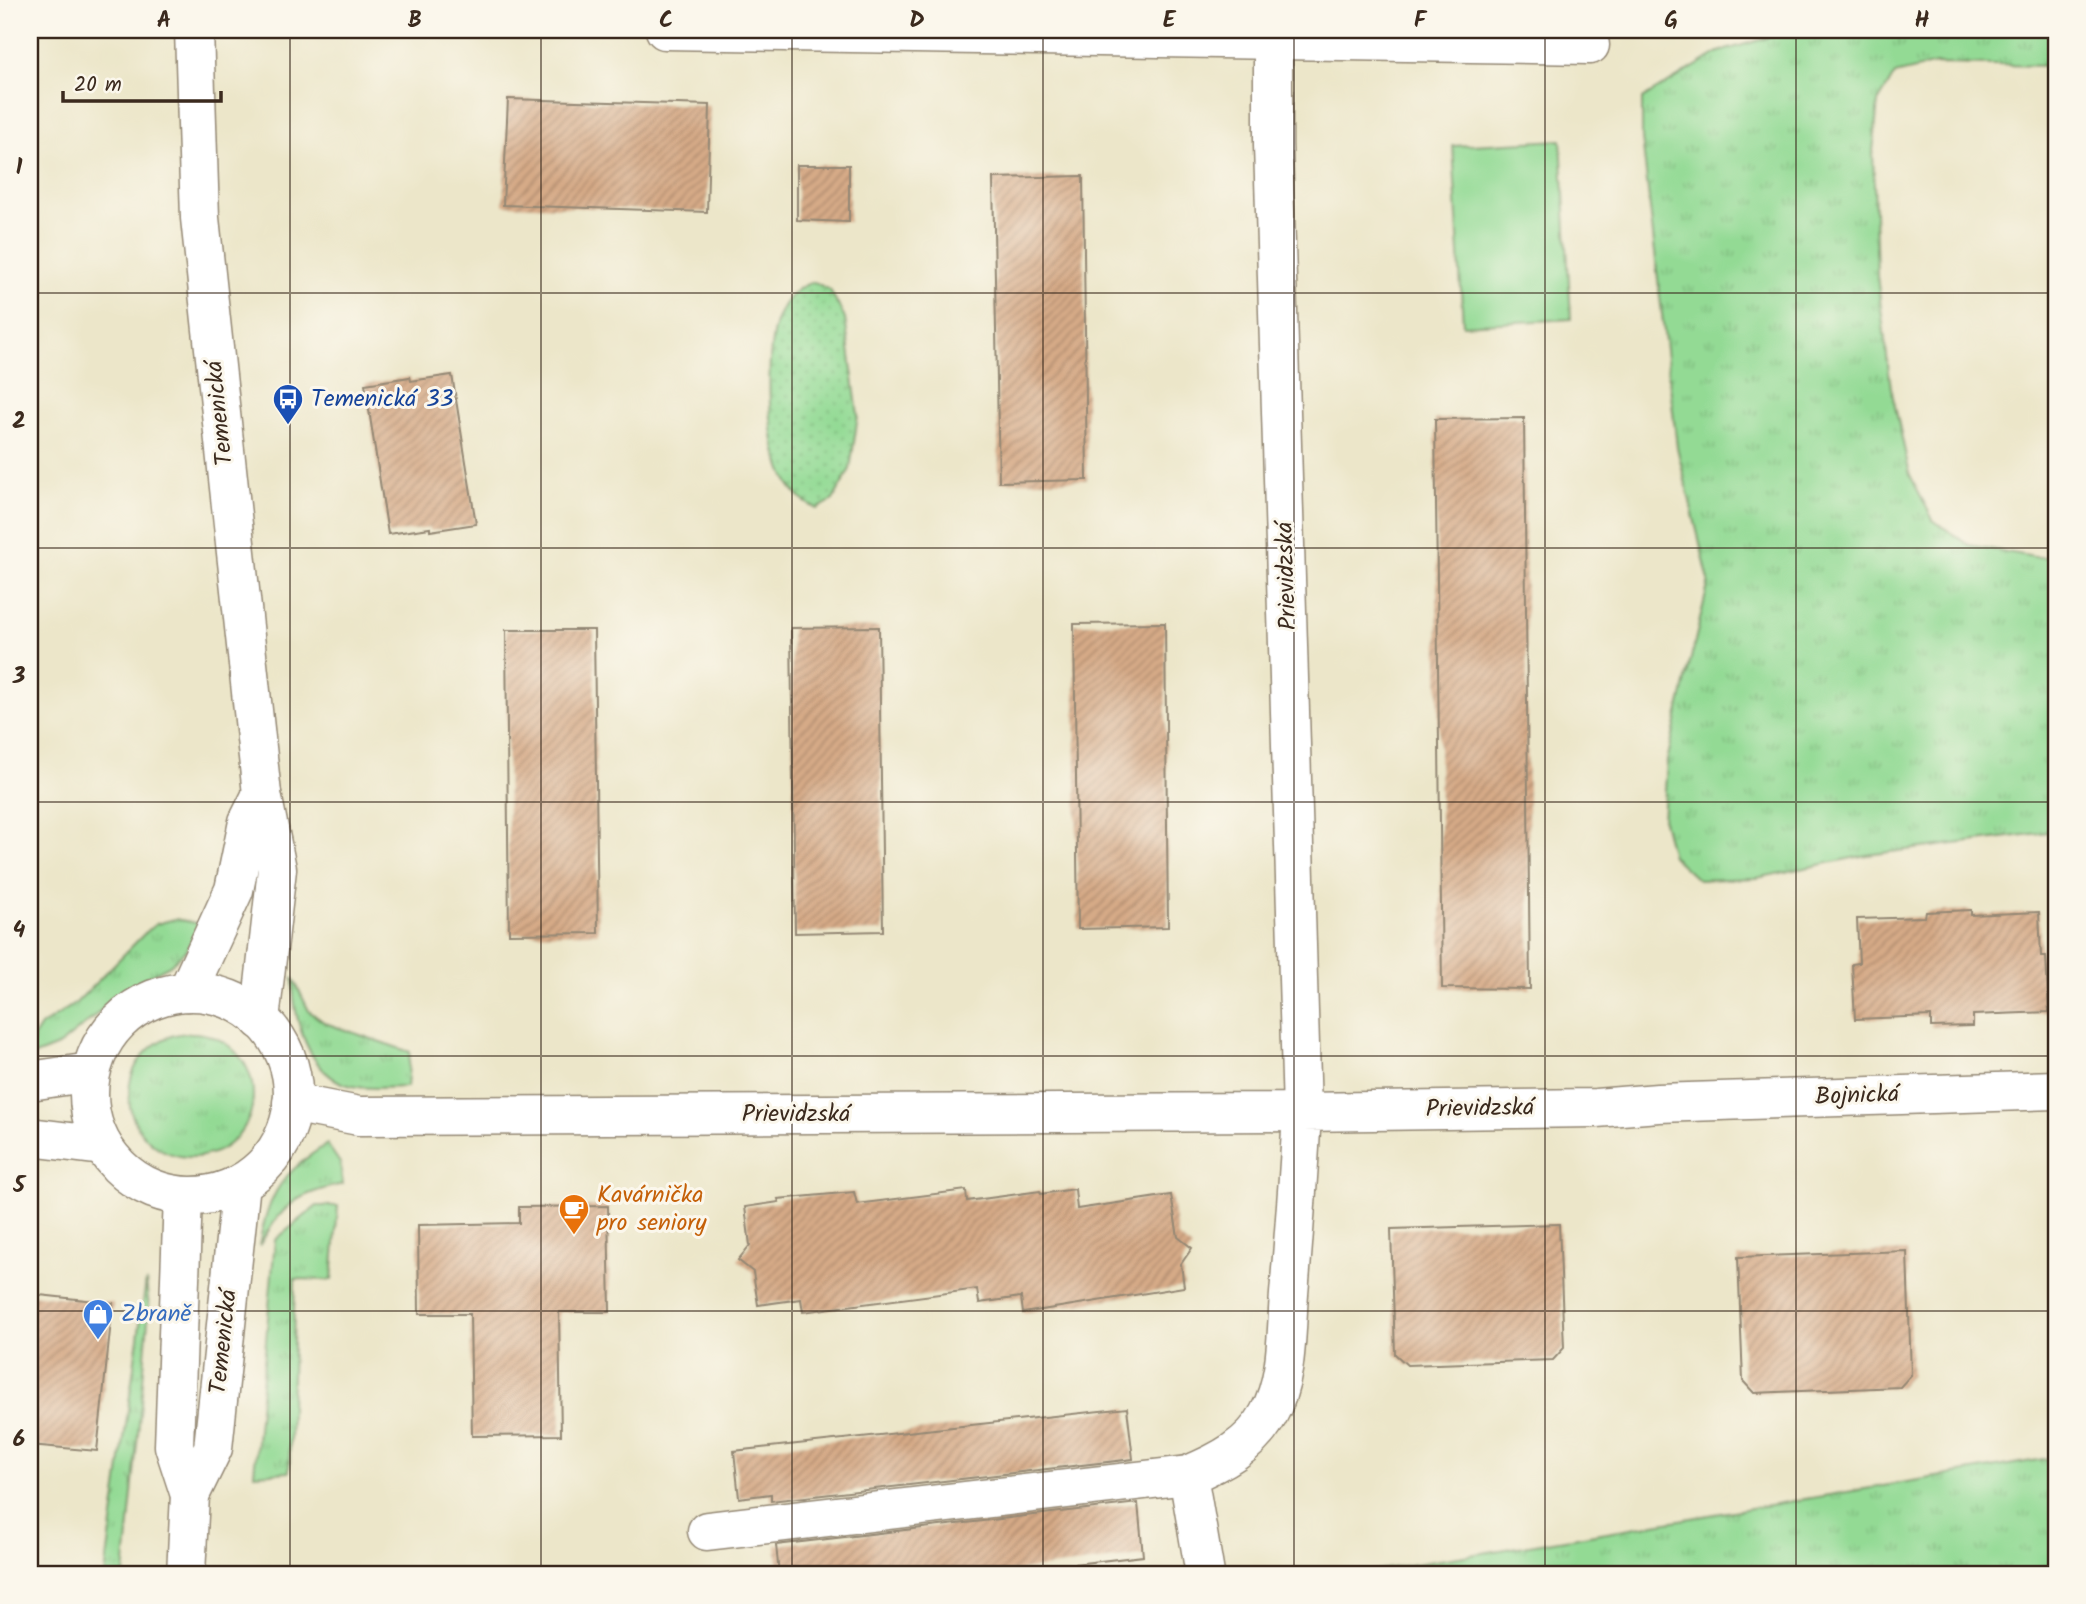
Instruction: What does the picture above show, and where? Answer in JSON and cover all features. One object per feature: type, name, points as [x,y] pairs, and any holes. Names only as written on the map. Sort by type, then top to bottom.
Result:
[{"type":"street","name":"Temenická","points":[[194,30],[200,218],[262,794],[277,869],[260,1020]]},
{"type":"street","points":[[665,30],[1273,35],[1590,45]]},
{"type":"street","name":"Prievidzská","points":[[707,1531],[1188,1475],[1220,1462],[1245,1444],[1268,1416],[1280,1386],[1302,1112],[1273,145],[1273,35]]},
{"type":"street","points":[[187,992],[234,890],[248,822],[262,794]]},
{"type":"street","points":[[187,992],[214,995],[238,1004],[260,1020],[279,1044],[293,1087],[290,1119],[277,1150],[255,1174],[222,1191],[202,1196],[183,1196],[146,1186],[115,1162],[103,1146],[93,1123],[89,1098],[91,1072],[103,1041],[125,1016],[154,999],[187,992]]},
{"type":"street","points":[[30,1081],[91,1072]]},
{"type":"street","name":"Bojnická","points":[[1658,1103],[2056,1090]]},
{"type":"street","name":"Prievidzská","points":[[292,1103],[359,1116],[1302,1112],[1596,1108],[1658,1103]]},
{"type":"street","points":[[30,1138],[103,1146]]},
{"type":"street","name":"Temenická","points":[[190,1495],[213,1448],[241,1183]]},
{"type":"street","name":"Temenická","points":[[183,1196],[174,1446],[190,1495],[186,1574]]},
{"type":"street","points":[[1188,1475],[1205,1574]]},
{"type":"green space","points":[[1794,30],[2056,30],[2056,66],[1936,64],[1895,74],[1878,102],[1873,151],[1877,276],[1891,388],[1910,475],[1933,520],[1969,545],[2034,557],[2056,557],[2056,831],[1867,855],[1757,878],[1698,880],[1672,856],[1663,821],[1667,761],[1709,581],[1677,447],[1642,138],[1642,99],[1719,52]]},
{"type":"green space","points":[[1561,140],[1571,319],[1463,325],[1453,146]]},
{"type":"green space","points":[[814,282],[830,290],[845,318],[858,415],[850,469],[833,500],[817,509],[798,495],[788,483],[782,469],[772,429],[769,389],[771,348],[778,317],[792,295]]},
{"type":"green space","points":[[175,919],[201,924],[187,949],[170,965],[124,989],[58,1046],[30,1057],[30,1043],[41,1026],[76,1003],[156,924]]},
{"type":"green space","points":[[293,978],[309,1011],[325,1023],[410,1052],[407,1087],[352,1086],[324,1071],[314,1058],[300,1026],[293,993]]},
{"type":"green space","points":[[191,1033],[215,1037],[235,1051],[249,1071],[253,1095],[249,1119],[235,1139],[215,1153],[191,1157],[167,1153],[147,1139],[133,1119],[129,1095],[133,1071],[147,1051],[167,1037]]},
{"type":"green space","points":[[327,1144],[340,1163],[343,1184],[313,1192],[292,1203],[276,1220],[259,1246],[267,1212],[280,1186],[299,1164]]},
{"type":"green space","points":[[317,1206],[338,1206],[332,1280],[295,1279],[289,1472],[254,1474],[275,1240]]},
{"type":"green space","points":[[146,1281],[149,1308],[124,1574],[105,1574]]},
{"type":"green space","points":[[2056,1457],[2056,1574],[1356,1574]]},
{"type":"building","points":[[508,99],[710,105],[707,212],[503,205]]},
{"type":"building","points":[[797,165],[849,165],[849,222],[797,220]]},
{"type":"building","points":[[1083,176],[1087,480],[999,482],[993,178]]},
{"type":"building","points":[[452,375],[476,524],[388,534],[365,384],[410,377],[411,381]]},
{"type":"building","points":[[1524,418],[1530,989],[1442,988],[1435,419]]},
{"type":"building","points":[[1165,623],[1168,927],[1078,929],[1074,624]]},
{"type":"building","points":[[879,627],[883,931],[795,933],[791,628]]},
{"type":"building","points":[[506,630],[594,630],[598,933],[509,934]]},
{"type":"building","points":[[1971,910],[1971,915],[2039,912],[2041,956],[2046,956],[2049,1012],[1973,1015],[1973,1026],[1931,1027],[1931,1016],[1855,1019],[1852,964],[1859,963],[1857,919],[1925,917],[1926,912]]},
{"type":"building","points":[[1075,1189],[1077,1209],[1171,1195],[1178,1237],[1192,1248],[1181,1264],[1184,1287],[1023,1313],[1021,1297],[979,1303],[977,1289],[803,1312],[801,1299],[758,1305],[753,1272],[738,1260],[750,1245],[745,1207],[779,1202],[778,1199],[854,1192],[857,1204],[966,1190],[967,1201]]},
{"type":"building","points":[[608,1206],[610,1312],[559,1312],[561,1435],[472,1436],[470,1314],[419,1314],[418,1225],[519,1223],[519,1207]]},
{"type":"building","points":[[1559,1224],[1564,1348],[1553,1360],[1407,1365],[1395,1354],[1391,1229]]},
{"type":"building","points":[[1907,1251],[1911,1375],[1900,1387],[1754,1393],[1743,1381],[1738,1257]]},
{"type":"building","points":[[30,1294],[113,1303],[97,1451],[30,1445]]},
{"type":"building","points":[[1127,1408],[1133,1459],[771,1501],[771,1494],[739,1498],[734,1451]]},
{"type":"building","points":[[1138,1503],[1143,1556],[988,1574],[779,1574],[776,1545]]},
{"type":"place","name":"Temenická 33","points":[[288,426]]},
{"type":"place","name":"Kavárnička pro seniory","points":[[574,1236]]},
{"type":"place","name":"Zbraně","points":[[98,1341]]}]
